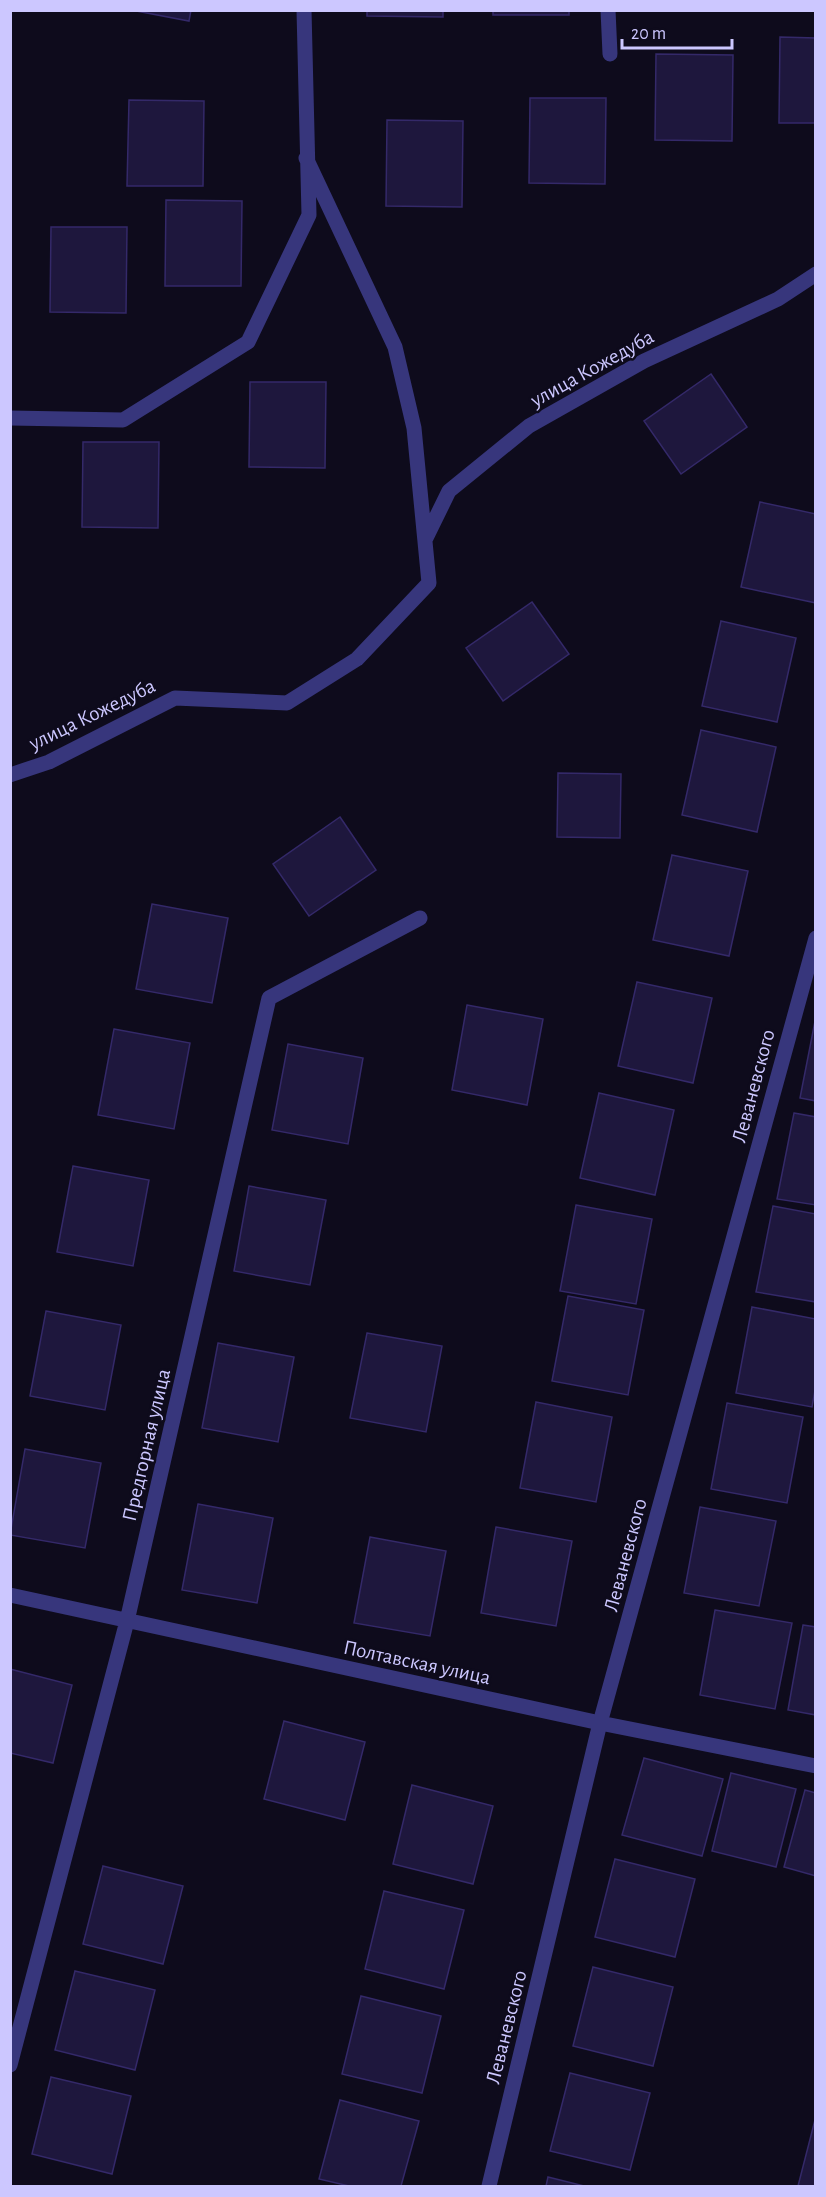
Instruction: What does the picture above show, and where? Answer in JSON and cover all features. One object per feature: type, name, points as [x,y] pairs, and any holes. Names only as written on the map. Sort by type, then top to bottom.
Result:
[{"type":"street","name":"улица Кожедуба","points":[[10,418],[123,420],[248,342],[309,215],[304,10]]},
{"type":"street","points":[[608,10],[610,54]]},
{"type":"street","name":"улица Кожедуба","points":[[10,775],[49,762],[175,698],[287,703],[357,659],[429,583],[414,428],[395,347],[306,158]]},
{"type":"street","name":"улица Кожедуба","points":[[425,539],[449,491],[529,426],[644,361],[778,299],[816,274]]},
{"type":"street","name":"Предгорная улица","points":[[11,2060],[127,1621],[269,998],[420,918]]},
{"type":"street","name":"Леваневского","points":[[489,2187],[600,1723],[816,938]]},
{"type":"street","name":"Полтавская улица","points":[[10,1595],[600,1723],[816,1766]]},
{"type":"building","points":[[131,10],[191,10],[189,21]]},
{"type":"building","points":[[367,10],[443,10],[443,17],[367,16]]},
{"type":"building","points":[[493,10],[569,10],[569,15],[493,15]]},
{"type":"building","points":[[780,37],[816,38],[816,123],[779,123]]},
{"type":"building","points":[[656,54],[733,55],[732,141],[655,140]]},
{"type":"building","points":[[530,98],[606,98],[605,184],[529,183]]},
{"type":"building","points":[[129,100],[204,101],[203,186],[127,186]]},
{"type":"building","points":[[387,120],[463,121],[462,207],[386,206]]},
{"type":"building","points":[[166,200],[242,201],[241,286],[165,286]]},
{"type":"building","points":[[51,227],[127,227],[126,313],[50,312]]},
{"type":"building","points":[[711,374],[747,427],[681,474],[644,421]]},
{"type":"building","points":[[250,382],[326,382],[325,468],[249,467]]},
{"type":"building","points":[[83,442],[159,442],[158,528],[82,527]]},
{"type":"building","points":[[760,502],[816,514],[816,603],[741,587]]},
{"type":"building","points":[[532,602],[569,654],[503,701],[466,648]]},
{"type":"building","points":[[721,621],[796,638],[777,722],[702,706]]},
{"type":"building","points":[[701,730],[776,747],[757,832],[682,815]]},
{"type":"building","points":[[558,773],[621,774],[620,838],[557,837]]},
{"type":"building","points":[[340,817],[376,870],[309,916],[273,864]]},
{"type":"building","points":[[672,855],[748,871],[729,956],[653,940]]},
{"type":"building","points":[[152,904],[228,918],[212,1003],[136,989]]},
{"type":"building","points":[[637,982],[712,998],[693,1083],[618,1066]]},
{"type":"building","points":[[467,1005],[543,1019],[527,1105],[452,1090]]},
{"type":"building","points":[[816,1016],[816,1101],[800,1098]]},
{"type":"building","points":[[114,1029],[190,1043],[174,1129],[98,1115]]},
{"type":"building","points":[[288,1044],[363,1058],[348,1144],[272,1130]]},
{"type":"building","points":[[599,1093],[674,1110],[655,1195],[580,1178]]},
{"type":"building","points":[[794,1113],[816,1117],[816,1205],[777,1199]]},
{"type":"building","points":[[73,1166],[149,1180],[133,1266],[57,1252]]},
{"type":"building","points":[[249,1186],[326,1200],[310,1285],[234,1271]]},
{"type":"building","points":[[576,1205],[652,1219],[636,1304],[560,1291]]},
{"type":"building","points":[[773,1206],[816,1214],[816,1302],[756,1292]]},
{"type":"building","points":[[568,1296],[644,1310],[628,1395],[552,1381]]},
{"type":"building","points":[[752,1307],[816,1319],[816,1385],[812,1407],[736,1393]]},
{"type":"building","points":[[46,1311],[121,1325],[105,1410],[30,1396]]},
{"type":"building","points":[[367,1333],[442,1346],[426,1432],[350,1418]]},
{"type":"building","points":[[218,1343],[294,1357],[278,1442],[202,1428]]},
{"type":"building","points":[[536,1402],[612,1417],[596,1502],[520,1488]]},
{"type":"building","points":[[727,1403],[803,1417],[787,1503],[711,1489]]},
{"type":"building","points":[[25,1449],[101,1463],[85,1548],[10,1535]]},
{"type":"building","points":[[198,1504],[273,1518],[257,1603],[182,1590]]},
{"type":"building","points":[[700,1507],[776,1521],[759,1606],[684,1593]]},
{"type":"building","points":[[496,1527],[572,1541],[556,1626],[481,1613]]},
{"type":"building","points":[[370,1537],[446,1551],[430,1636],[354,1623]]},
{"type":"building","points":[[715,1610],[792,1623],[775,1709],[700,1695]]},
{"type":"building","points":[[803,1625],[816,1627],[816,1715],[788,1710]]},
{"type":"building","points":[[10,1669],[72,1685],[53,1763],[10,1753]]},
{"type":"building","points":[[284,1721],[365,1742],[345,1820],[264,1799]]},
{"type":"building","points":[[644,1758],[723,1779],[702,1856],[622,1835]]},
{"type":"building","points":[[731,1773],[796,1789],[776,1867],[712,1851]]},
{"type":"building","points":[[412,1785],[493,1806],[473,1884],[393,1864]]},
{"type":"building","points":[[805,1790],[816,1793],[816,1876],[784,1867]]},
{"type":"building","points":[[615,1859],[695,1879],[675,1957],[595,1937]]},
{"type":"building","points":[[103,1866],[183,1886],[163,1964],[83,1944]]},
{"type":"building","points":[[384,1891],[464,1910],[444,1989],[365,1969]]},
{"type":"building","points":[[593,1967],[673,1987],[653,2066],[573,2046]]},
{"type":"building","points":[[75,1971],[155,1990],[135,2070],[55,2050]]},
{"type":"building","points":[[361,1996],[441,2016],[422,2093],[342,2074]]},
{"type":"building","points":[[570,2073],[650,2093],[630,2170],[550,2151]]},
{"type":"building","points":[[51,2077],[131,2096],[112,2174],[32,2154]]},
{"type":"building","points":[[340,2100],[419,2121],[401,2186],[349,2186],[319,2179]]},
{"type":"building","points":[[816,2116],[816,2186],[798,2186]]},
{"type":"building","points":[[548,2177],[584,2186],[546,2186]]}]
